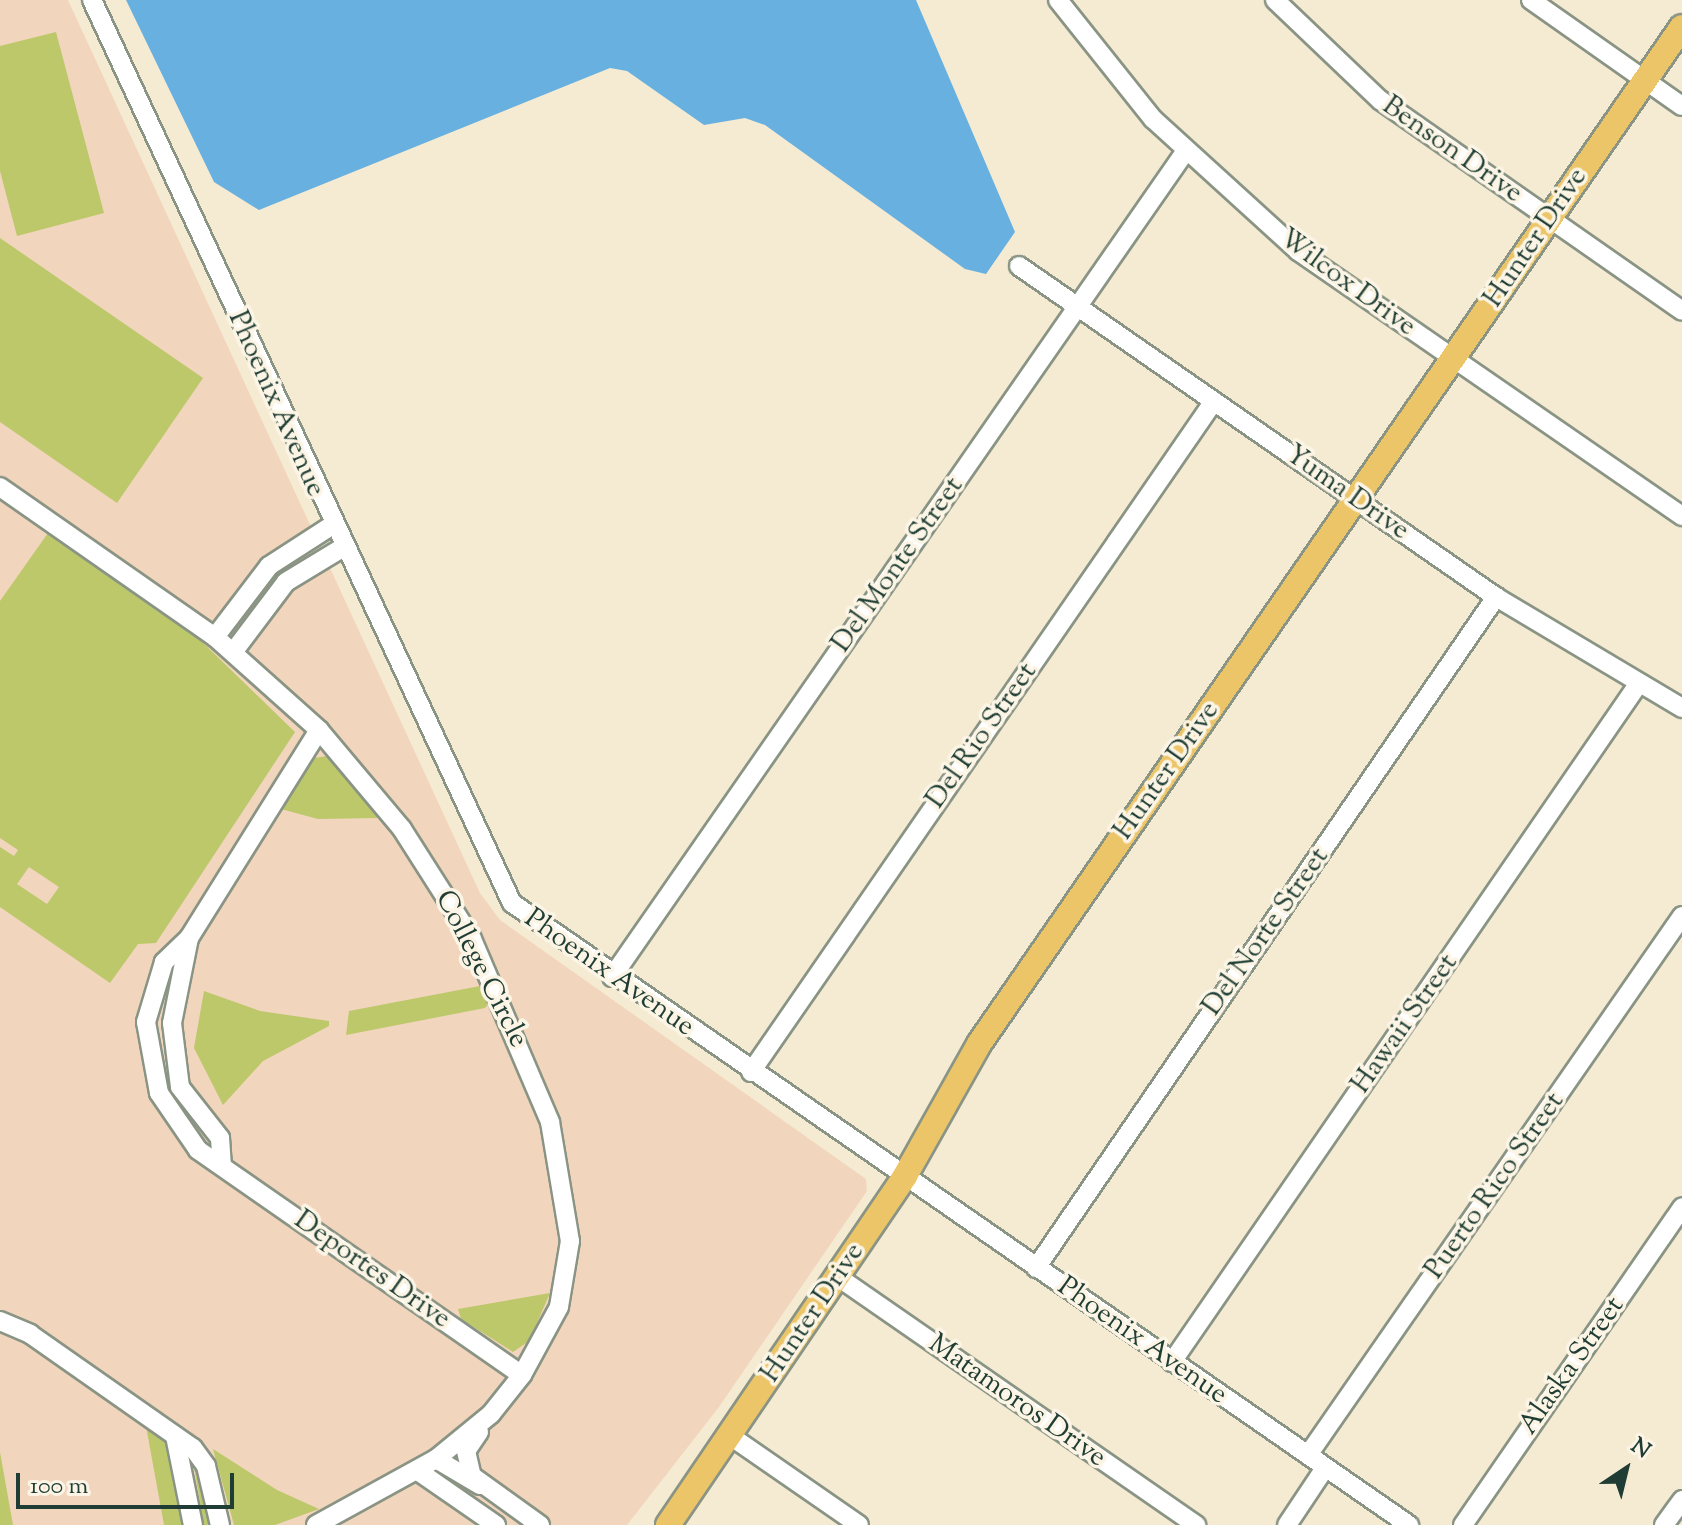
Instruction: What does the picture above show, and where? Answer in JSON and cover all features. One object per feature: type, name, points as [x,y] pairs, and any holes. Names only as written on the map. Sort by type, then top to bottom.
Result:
[{"type":"main road","name":"Hunter Drive","points":[[668,1525],[905,1176],[979,1044],[1682,27]]},
{"type":"street","name":"Phoenix Avenue","points":[[92,0],[498,884],[529,918],[612,977],[1409,1525]]},
{"type":"street","name":"Wilcox Drive","points":[[1058,0],[1185,152],[1298,251],[1682,516]]},
{"type":"street","name":"Benson Drive","points":[[1275,0],[1380,100],[1682,311]]},
{"type":"street","points":[[1531,0],[1682,106]]},
{"type":"street","name":"Del Monte Street","points":[[612,977],[1185,152]]},
{"type":"street","name":"Yuma Drive","points":[[1019,266],[1496,597],[1637,686],[1682,708]]},
{"type":"street","name":"Del Rio Street","points":[[751,1072],[1214,401]]},
{"type":"street","name":"College Circle","points":[[0,487],[234,651],[319,730],[402,829],[472,939],[550,1122],[570,1241],[559,1307],[522,1375],[491,1414],[436,1459],[316,1525]]},
{"type":"street","points":[[215,637],[269,566],[331,526]]},
{"type":"street","points":[[234,651],[286,582],[342,548]]},
{"type":"street","name":"Del Norte Street","points":[[1036,1268],[1496,597]]},
{"type":"street","name":"Hawaii Street","points":[[1172,1362],[1637,686]]},
{"type":"street","name":"Deportes Drive","points":[[319,730],[189,938],[164,962],[146,1022],[159,1093],[198,1150],[522,1375]]},
{"type":"street","name":"Puerto Rico Street","points":[[1308,1455],[1682,916]]},
{"type":"street","name":"Deportes Drive","points":[[189,938],[172,1023],[180,1087],[220,1138],[222,1165]]},
{"type":"street","name":"Alaska Street","points":[[1463,1525],[1682,1207]]},
{"type":"street","name":"Matamoros Drive","points":[[838,1277],[1196,1525]]},
{"type":"street","points":[[0,1321],[30,1334],[175,1436],[206,1466],[220,1525]]},
{"type":"street","points":[[486,1489],[472,1476],[466,1451],[491,1414]]},
{"type":"street","points":[[729,1435],[859,1525]]},
{"type":"street","points":[[175,1436],[193,1525]]},
{"type":"street","points":[[436,1459],[540,1525]]},
{"type":"street","points":[[1287,1525],[1325,1468]]},
{"type":"street","points":[[418,1471],[496,1525]]},
{"type":"street","points":[[1664,1525],[1682,1500]]},
{"type":"shaded area","points":[[0,0],[68,0],[480,893],[500,920],[866,1179],[867,1191],[719,1407],[627,1525],[0,1525]]},
{"type":"green space","points":[[56,32],[104,213],[17,236],[0,171],[0,46]]},
{"type":"green space","points":[[0,238],[203,378],[117,503],[0,422]]},
{"type":"green space","points":[[48,533],[195,635],[295,732],[156,943],[138,944],[110,983],[0,907],[0,847],[14,856],[18,850],[0,838],[0,601]],"holes":[[[29,867],[59,887],[47,904],[17,884]]]},
{"type":"green space","points":[[327,756],[337,762],[378,818],[318,819],[281,809],[308,759]]},
{"type":"green space","points":[[480,986],[491,1000],[485,1008],[346,1035],[349,1011]]},
{"type":"green space","points":[[204,991],[260,1011],[329,1021],[329,1026],[263,1061],[223,1105],[194,1048]]},
{"type":"green space","points":[[550,1293],[529,1341],[513,1352],[461,1319],[458,1309]]},
{"type":"green space","points":[[146,1426],[170,1444],[186,1525],[164,1525]]},
{"type":"green space","points":[[213,1449],[277,1490],[319,1509],[275,1525],[234,1525]]},
{"type":"green space","points":[[0,1452],[13,1525],[0,1525]]},
{"type":"green space","points":[[201,1466],[213,1525],[204,1525],[194,1467]]},
{"type":"water","points":[[126,0],[916,0],[1015,232],[986,274],[965,269],[765,125],[745,118],[704,125],[627,71],[610,68],[259,210],[214,182]]}]
